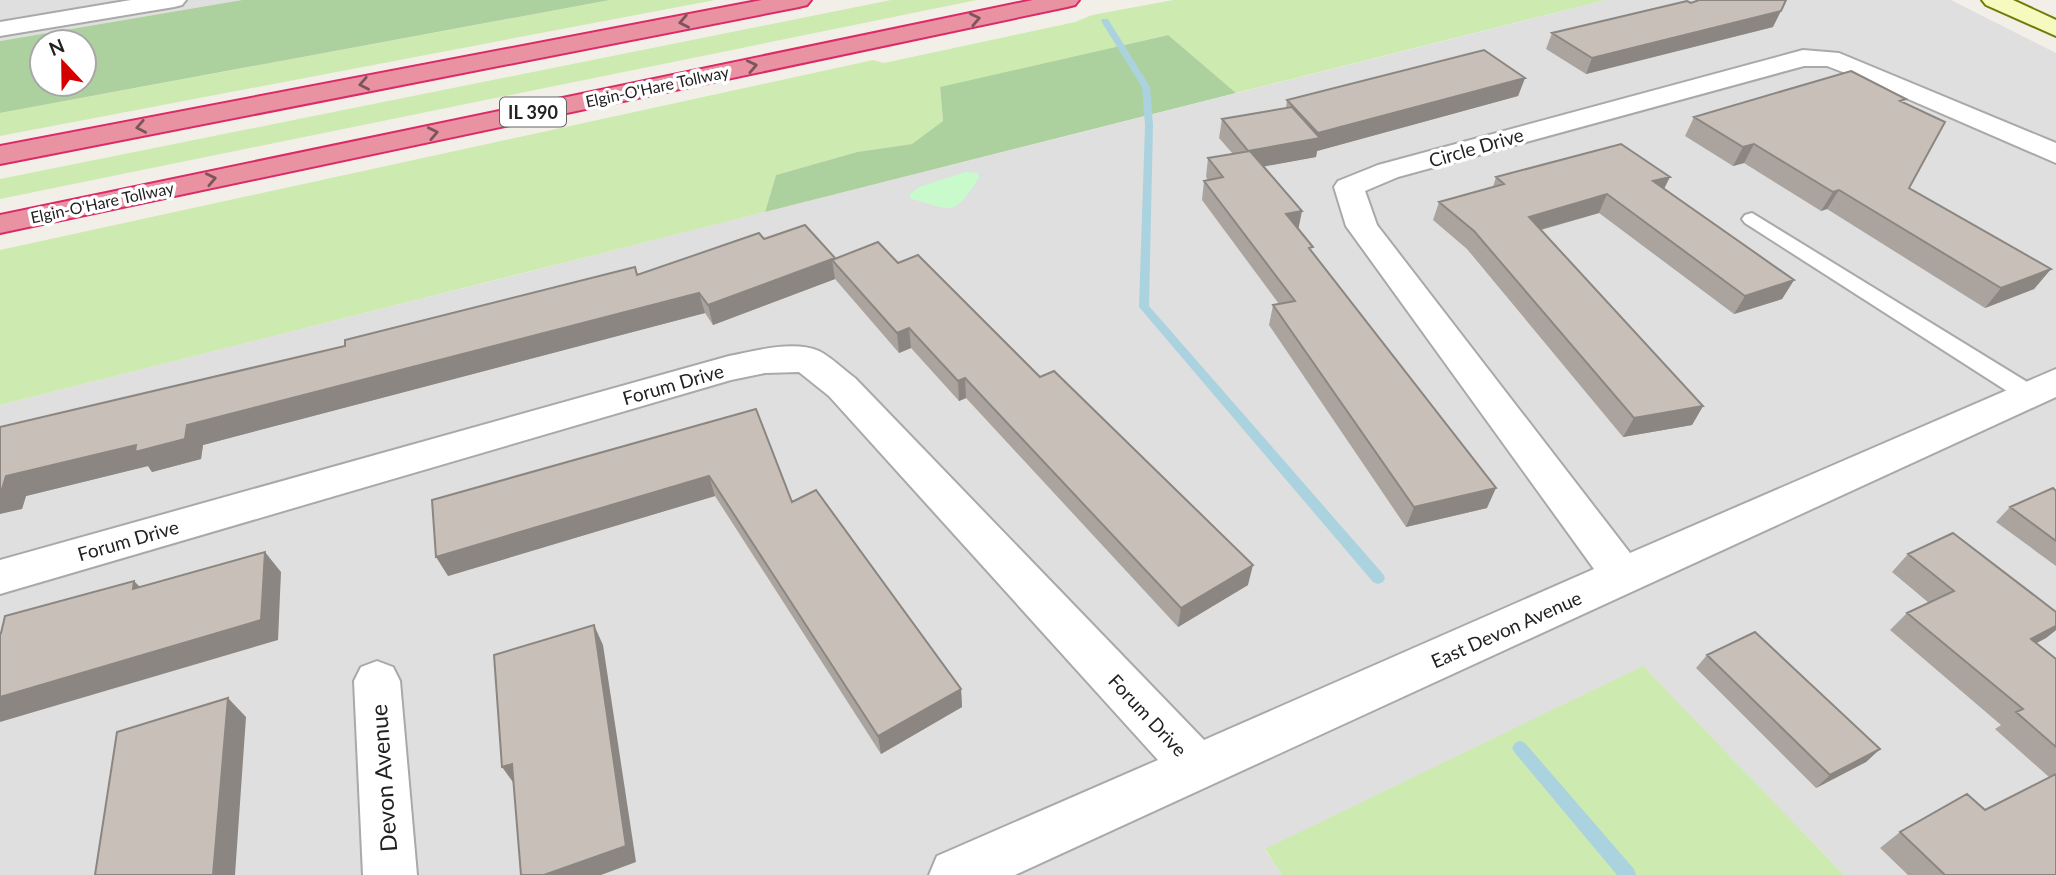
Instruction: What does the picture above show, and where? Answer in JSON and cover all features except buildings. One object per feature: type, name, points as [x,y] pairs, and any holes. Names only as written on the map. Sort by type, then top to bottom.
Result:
[{"type":"highway","points":[[0,155],[799,0]]},
{"type":"highway","name":"Elgin-O'Hare Tollway","points":[[0,224],[1066,0]]},
{"type":"street","points":[[103,12],[126,0]]},
{"type":"street","points":[[0,29],[174,0]]},
{"type":"street","points":[[1994,0],[2056,29]]},
{"type":"street","name":"Circle Drive","points":[[1623,576],[1362,226],[1349,187],[1388,171],[1802,58],[1830,58],[1878,76],[2056,154]]},
{"type":"street","name":"Forum Drive","points":[[0,577],[729,368],[765,361],[807,360],[842,387],[1196,766]]},
{"type":"street","name":"East Devon Avenue","points":[[956,875],[1011,864],[1196,766],[2043,388]]},
{"type":"street","name":"Devon Avenue","points":[[377,681],[390,875]]},
{"type":"lane","points":[[1752,219],[2043,388]]},
{"type":"shaded area","points":[[0,0],[242,0],[77,28],[28,28],[28,36],[0,41]]},
{"type":"shaded area","points":[[1606,0],[1951,0],[2056,53],[2056,875],[1844,875],[1643,667],[1265,850],[1282,875],[0,875],[0,405]]},
{"type":"green space","points":[[242,0],[610,0],[98,95],[98,28],[77,28]]},
{"type":"green space","points":[[611,0],[715,0],[0,136],[0,113],[81,98],[98,98],[98,95]]},
{"type":"green space","points":[[891,0],[977,0],[0,199],[0,179]]},
{"type":"green space","points":[[1173,0],[1606,0],[1236,93],[1167,35],[940,88],[943,121],[913,144],[857,152],[776,175],[765,212],[0,405],[0,250],[873,60],[884,63],[1075,22],[1092,15]]},
{"type":"green space","points":[[1168,35],[1236,93],[765,212],[776,175],[857,152],[912,144],[943,121],[940,87]]},
{"type":"green space","points":[[28,36],[28,98],[81,98],[0,113],[0,41]]},
{"type":"green space","points":[[966,172],[978,173],[979,178],[964,199],[952,208],[912,199],[909,195],[919,187]]},
{"type":"green space","points":[[1643,666],[1844,875],[1282,875],[1265,849]]},
{"type":"waterway","points":[[1105,21],[1146,87],[1149,125],[1144,307],[1378,578]]},
{"type":"waterway","points":[[1520,748],[1628,875]]}]
